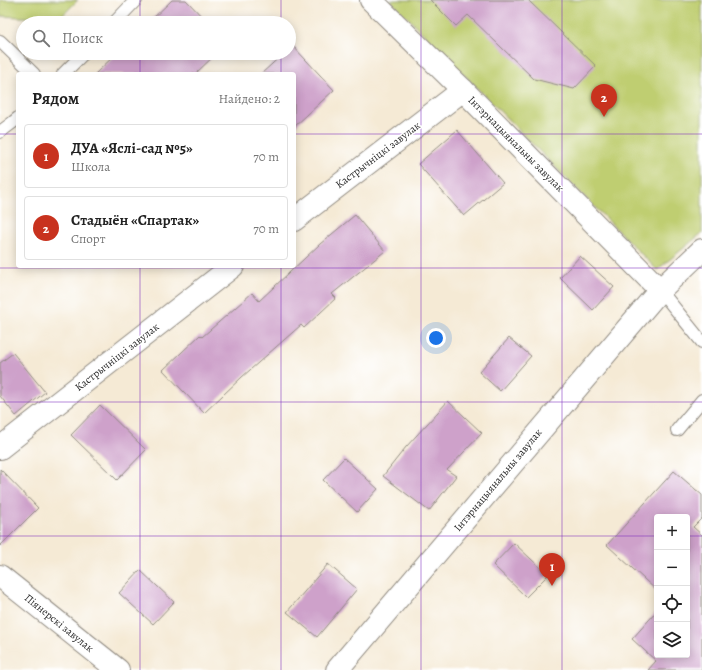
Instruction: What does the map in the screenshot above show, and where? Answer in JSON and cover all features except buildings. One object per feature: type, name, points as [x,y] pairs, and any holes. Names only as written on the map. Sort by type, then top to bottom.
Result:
[{"type":"street","name":"Інтэрнацыянальны завулак","points":[[371,0],[463,90],[660,290]]},
{"type":"street","name":"Кастрычніцкі завулак","points":[[296,218],[463,90]]},
{"type":"street","name":"Інтэрнацыянальны завулак","points":[[337,670],[660,290],[702,250]]},
{"type":"street","name":"Кастрычніцкі завулак","points":[[0,448],[230,268]]},
{"type":"street","name":"Піянерскі завулак","points":[[0,576],[118,670]]},
{"type":"lane","points":[[121,16],[136,0]]},
{"type":"lane","points":[[0,41],[16,57]]},
{"type":"lane","points":[[20,60],[32,72]]},
{"type":"lane","points":[[65,72],[77,60]]},
{"type":"lane","points":[[0,132],[16,124]]},
{"type":"lane","points":[[660,290],[702,342]]},
{"type":"lane","points":[[677,430],[702,400]]},
{"type":"green space","points":[[0,0],[78,0],[62,16],[0,16]]},
{"type":"green space","points":[[390,0],[702,0],[702,233],[657,270]]},
{"type":"place","name":"Стадыён «Спартак»","points":[[604,117]]},
{"type":"place","name":"ДУА «Яслі-сад №5»","points":[[552,586]]}]
